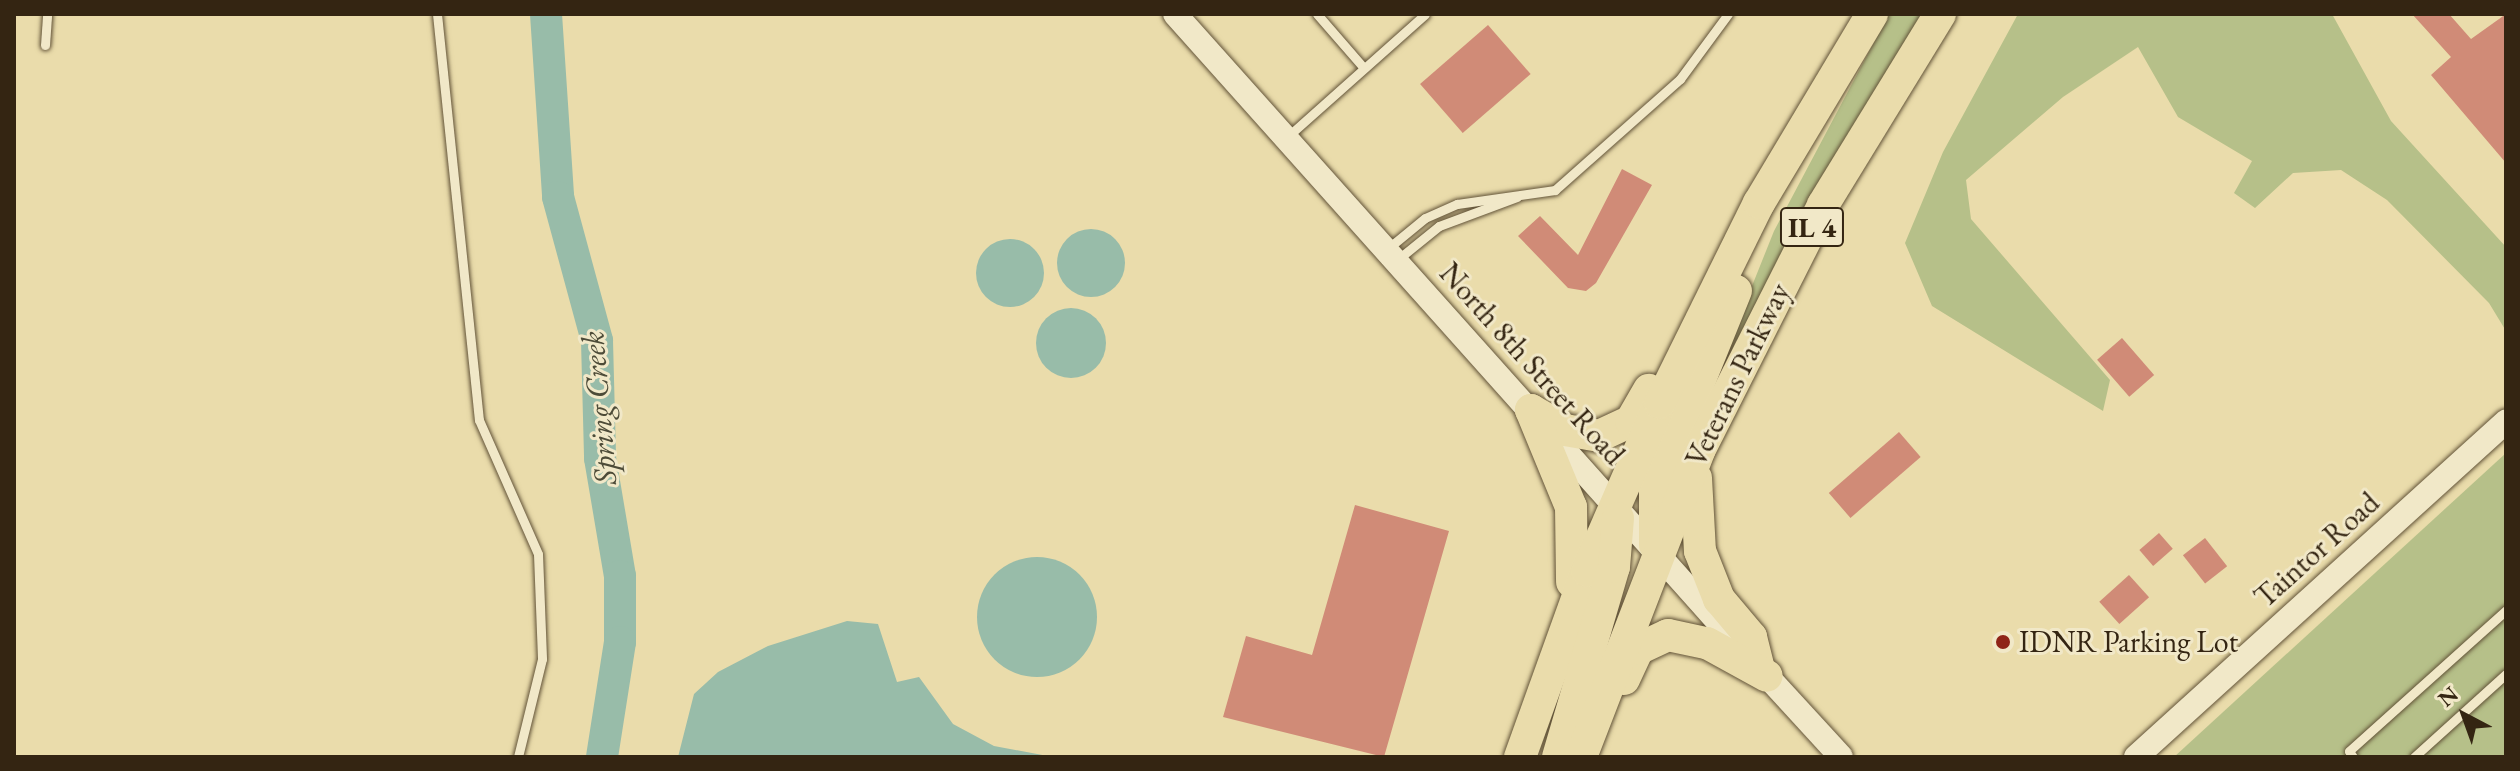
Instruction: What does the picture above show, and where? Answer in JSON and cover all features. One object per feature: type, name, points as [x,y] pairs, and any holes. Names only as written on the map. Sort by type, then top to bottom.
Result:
[{"type":"highway","name":"Veterans Parkway","points":[[1520,757],[1615,503],[1759,203],[1872,14]]},
{"type":"highway","name":"Veterans Parkway","points":[[1581,757],[1656,552],[1700,449],[1823,205],[1940,14]]},
{"type":"highway","points":[[1656,552],[1655,491],[1779,197],[1776,172]]},
{"type":"highway","points":[[1531,410],[1586,435],[1631,421],[1725,237],[1759,203]]},
{"type":"highway","points":[[1531,410],[1574,520],[1576,565],[1558,650]]},
{"type":"highway","points":[[1700,449],[1694,514],[1700,551],[1719,599],[1751,637],[1762,671]]},
{"type":"highway","points":[[1558,757],[1614,567],[1615,503]]},
{"type":"highway","points":[[1597,757],[1632,657],[1645,643],[1690,636],[1762,671]]},
{"type":"street","name":"North 8th Street Road","points":[[1175,14],[1841,757]]},
{"type":"street","name":"Taintor Road","points":[[2136,757],[2506,421]]},
{"type":"lane","points":[[45,45],[47,14]]},
{"type":"lane","points":[[437,14],[474,395],[494,463],[538,554],[542,659],[518,757]]},
{"type":"lane","points":[[1317,14],[1363,67]]},
{"type":"lane","points":[[1286,138],[1425,14]]},
{"type":"lane","points":[[1391,255],[1433,214],[1555,190],[1680,79],[1728,14]]},
{"type":"lane","points":[[2353,757],[2349,751],[2506,610]]},
{"type":"lane","points":[[2414,757],[2506,674]]},
{"type":"green space","points":[[1889,14],[1922,14],[1823,176],[1710,391],[1774,231]]},
{"type":"green space","points":[[2018,14],[2332,14],[2391,121],[2506,247],[2506,331],[2489,303],[2387,200],[2341,170],[2293,173],[2255,208],[2234,193],[2252,161],[2178,117],[2138,47],[2063,97],[1966,180],[1971,219],[2110,380],[2103,411],[1932,306],[1905,243],[1943,152]]},
{"type":"green space","points":[[2506,453],[2506,757],[2174,757]]},
{"type":"shaded area","points":[[1084,229],[1098,229],[1110,234],[1120,244],[1125,263],[1120,282],[1110,292],[1098,297],[1084,297],[1072,292],[1062,282],[1057,270],[1057,256],[1062,244],[1072,234]]},
{"type":"shaded area","points":[[1010,239],[1023,241],[1034,249],[1042,260],[1042,286],[1034,297],[1023,305],[1010,307],[997,305],[986,297],[978,286],[976,273],[978,260],[986,249],[997,241]]},
{"type":"shaded area","points":[[1071,308],[1096,318],[1106,343],[1096,368],[1071,378],[1046,368],[1036,343],[1046,318]]},
{"type":"shaded area","points":[[1037,557],[1060,561],[1080,574],[1093,594],[1097,617],[1093,640],[1080,660],[1060,673],[1037,677],[1014,673],[994,660],[981,640],[977,617],[981,594],[994,574],[1014,561]]},
{"type":"shaded area","points":[[847,621],[878,624],[897,682],[919,677],[953,724],[994,746],[1053,757],[678,757],[694,694],[718,672],[768,646]]},
{"type":"building","points":[[2412,14],[2449,14],[2471,39],[2506,14],[2506,163],[2431,75],[2451,57]]},
{"type":"building","points":[[1488,25],[1531,74],[1463,133],[1420,84]]},
{"type":"building","points":[[1622,169],[1652,185],[1596,283],[1586,291],[1568,288],[1518,236],[1540,216],[1578,255]]},
{"type":"building","points":[[2122,338],[2154,375],[2129,397],[2097,360]]},
{"type":"building","points":[[1899,432],[1921,457],[1850,518],[1829,493]]},
{"type":"building","points":[[1355,505],[1449,531],[1384,757],[1223,717],[1246,636],[1312,655]]},
{"type":"building","points":[[2159,533],[2173,549],[2153,566],[2139,550]]},
{"type":"building","points":[[2205,538],[2227,566],[2205,584],[2183,555]]},
{"type":"building","points":[[2129,575],[2149,597],[2119,624],[2099,602]]},
{"type":"waterway","name":"Spring Creek","points":[[546,14],[558,197],[597,341],[600,458],[620,576],[620,642],[602,757]]},
{"type":"place","name":"IDNR Parking Lot","points":[[2003,642]]}]
